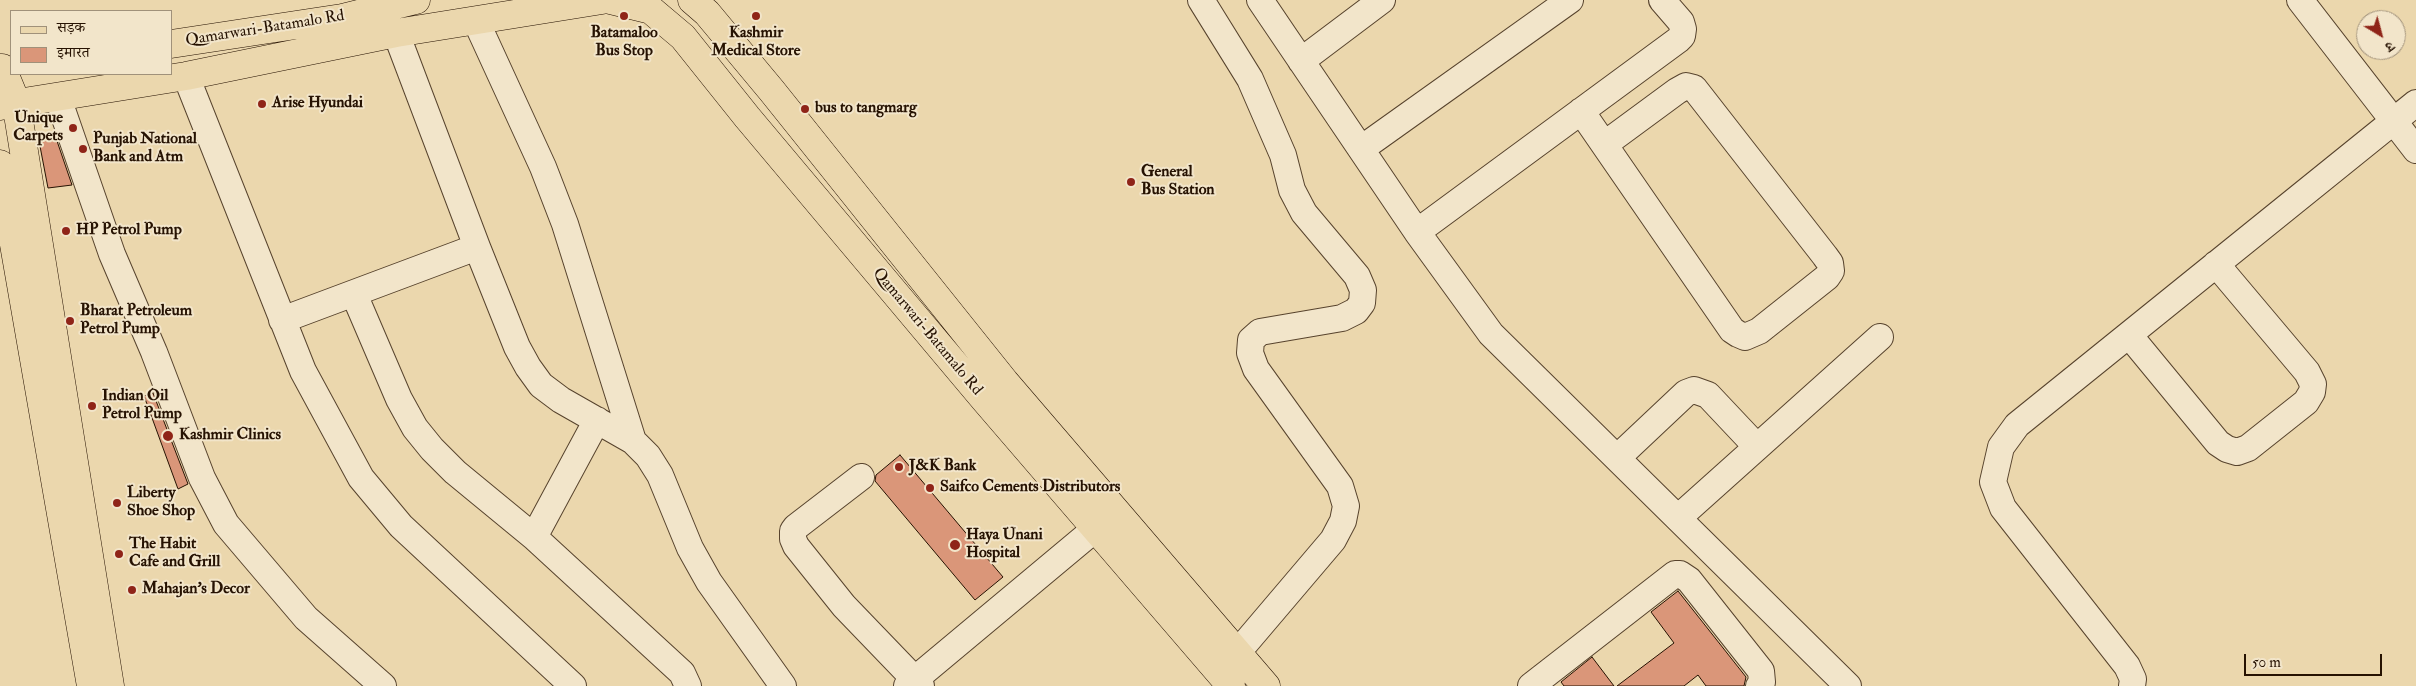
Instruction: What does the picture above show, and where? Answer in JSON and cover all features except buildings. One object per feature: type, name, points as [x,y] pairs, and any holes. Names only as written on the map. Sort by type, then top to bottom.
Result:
[{"type":"main road","name":"Qamarwari-Batamalo Rd","points":[[172,44],[342,18],[387,3],[416,0]]},
{"type":"main road","points":[[8,104],[58,98],[186,76],[396,33],[602,0]]},
{"type":"main road","name":"Qamarwari-Batamalo Rd","points":[[610,0],[637,3],[651,10],[683,37],[786,163],[1095,529],[1231,686]]},
{"type":"main road","name":"Qamarwari-Batamalo Rd","points":[[692,0],[707,13],[772,91],[1005,382],[1266,686]]},
{"type":"main road","points":[[3,67],[110,686]]},
{"type":"main road","points":[[0,164],[91,686]]},
{"type":"street","points":[[1201,0],[1250,79],[1283,155],[1292,190],[1304,213],[1357,276],[1363,290],[1362,303],[1356,311],[1342,318],[1260,332],[1251,340],[1250,353],[1256,369],[1340,486],[1346,506],[1343,521],[1332,540],[1237,653]]},
{"type":"street","points":[[1260,0],[1417,232],[1491,334],[1848,686]]},
{"type":"street","points":[[1301,61],[1382,0]]},
{"type":"street","points":[[1360,149],[1570,0]]},
{"type":"street","points":[[1417,232],[1682,36],[1681,22],[1662,0]]},
{"type":"street","points":[[2300,0],[2416,150]]},
{"type":"street","points":[[473,22],[543,167],[565,224],[632,441]]},
{"type":"street","points":[[396,33],[477,247],[517,347],[528,367],[541,385],[561,400],[632,441],[648,456],[660,475],[690,548],[709,582],[783,686]]},
{"type":"street","points":[[186,76],[303,371],[341,445],[361,478],[381,505],[573,686]]},
{"type":"street","points":[[1581,111],[1732,330],[1745,337],[1759,331],[1827,277],[1830,271],[1830,263],[1694,88],[1686,86],[1677,91],[1605,144]]},
{"type":"street","points":[[58,98],[112,254],[154,352],[202,478],[226,524],[306,618],[380,685]]},
{"type":"street","points":[[2132,686],[2133,679],[2127,666],[2003,508],[1993,482],[2001,447],[2017,424],[2416,103]]},
{"type":"street","points":[[282,320],[477,247]]},
{"type":"street","points":[[2128,335],[2218,443],[2227,449],[2237,452],[2248,448],[2299,408],[2306,402],[2312,392],[2313,384],[2307,372],[2216,264]]},
{"type":"street","points":[[354,294],[399,399],[415,428],[432,449],[455,472],[534,537],[682,673],[688,686]]},
{"type":"street","points":[[1678,518],[1880,337]]},
{"type":"street","points":[[1617,458],[1686,393],[1694,390],[1708,395],[1757,447]]},
{"type":"street","points":[[534,537],[597,420]]},
{"type":"street","points":[[861,477],[796,527],[793,531],[793,539],[796,546],[844,606],[914,684],[1095,529]]},
{"type":"street","points":[[1531,686],[1675,574],[1680,574],[1689,580],[1760,671],[1762,682],[1759,686]]},
{"type":"place","name":"Batamaloo Bus Stop","points":[[624,16]]},
{"type":"place","name":"Kashmir Medical Store","points":[[756,16]]},
{"type":"place","name":"Arise Hyundai","points":[[262,104]]},
{"type":"place","name":"bus to tangmarg","points":[[805,109]]},
{"type":"place","name":"Unique Carpets","points":[[73,128]]},
{"type":"place","name":"Punjab National Bank and Atm","points":[[83,149]]},
{"type":"place","name":"General Bus Station","points":[[1131,182]]},
{"type":"place","name":"HP Petrol Pump","points":[[66,231]]},
{"type":"place","name":"Bharat Petroleum Petrol Pump","points":[[70,321]]},
{"type":"place","name":"Indian Oil Petrol Pump","points":[[92,406]]},
{"type":"place","name":"Kashmir Clinics","points":[[168,436]]},
{"type":"place","name":"J&K Bank","points":[[899,467]]},
{"type":"place","name":"Saifco Cements Distributors","points":[[930,488]]},
{"type":"place","name":"Liberty Shoe Shop","points":[[117,503]]},
{"type":"place","name":"Haya Unani Hospital","points":[[955,545]]},
{"type":"place","name":"The Habit Cafe and Grill","points":[[119,554]]},
{"type":"place","name":"Mahajan's Decor","points":[[132,590]]}]
